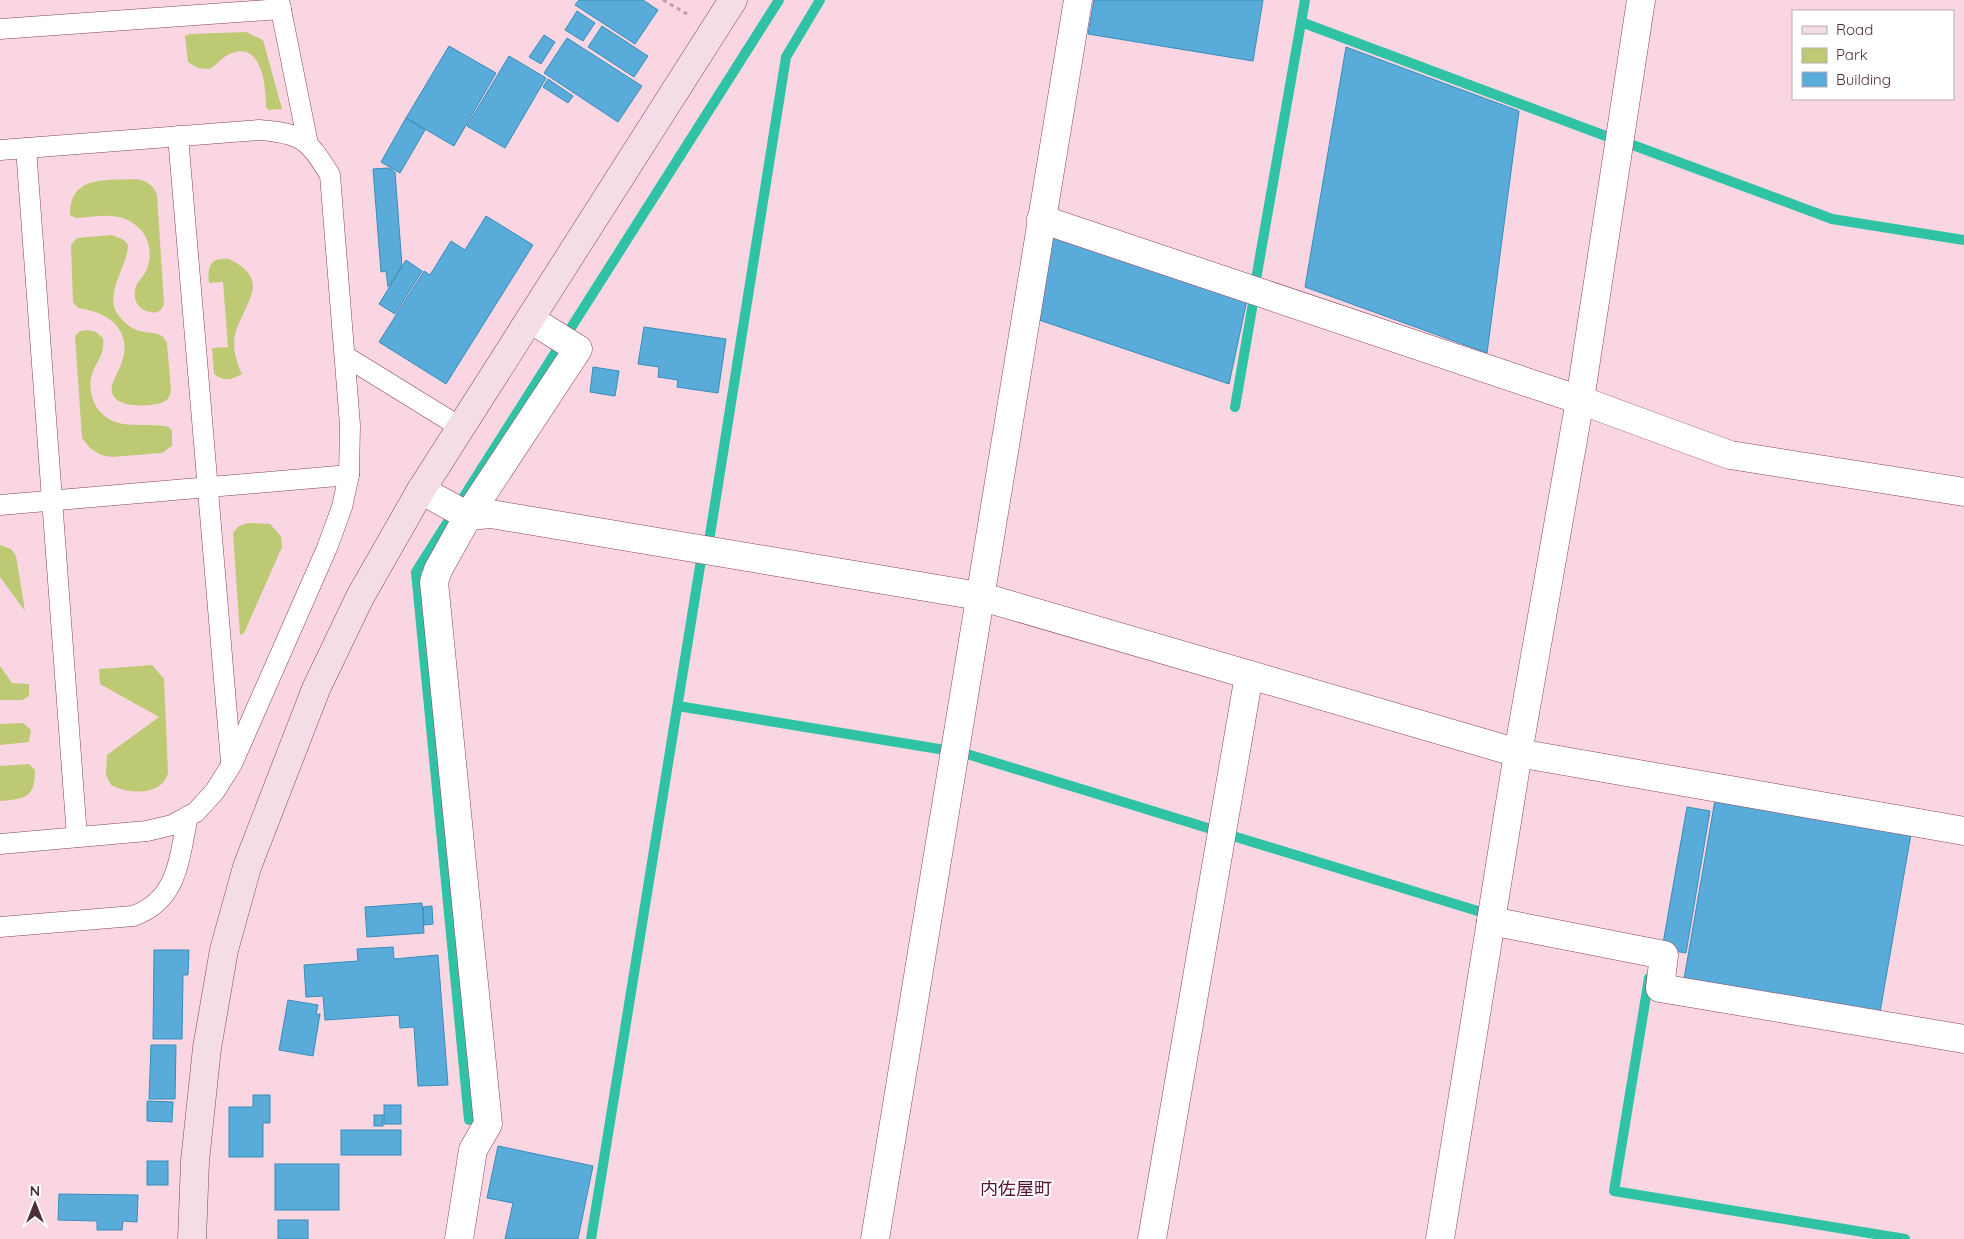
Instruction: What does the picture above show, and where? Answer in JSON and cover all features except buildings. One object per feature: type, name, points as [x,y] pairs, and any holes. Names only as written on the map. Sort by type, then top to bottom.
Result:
[{"type":"street","points":[[192,1239],[195,1161],[207,1048],[224,950],[246,867],[316,689],[360,597],[421,490],[733,0]]},
{"type":"street","points":[[875,1239],[1078,0]]},
{"type":"street","points":[[1440,1239],[1518,753],[1580,400],[1641,0]]},
{"type":"street","points":[[1042,219],[1580,400],[1730,455],[1964,492]]},
{"type":"street","points":[[459,1239],[473,1150],[488,1124],[434,582],[460,511],[578,349],[530,319]]},
{"type":"street","points":[[421,490],[460,511],[491,514],[979,596],[1518,753],[1964,831]]},
{"type":"street","points":[[1152,1239],[1249,674]]},
{"type":"street","points":[[1491,921],[1664,956],[1660,988],[1964,1039]]},
{"type":"lane","points":[[0,28],[280,4],[308,144]]},
{"type":"lane","points":[[0,150],[259,130],[283,132],[299,138],[308,144],[330,175],[350,425],[349,475],[342,507],[327,548],[232,764],[215,791],[196,812],[172,825],[147,831],[0,844]]},
{"type":"lane","points":[[178,136],[232,764]]},
{"type":"lane","points":[[26,148],[77,837]]},
{"type":"lane","points":[[345,356],[460,427]]},
{"type":"lane","points":[[0,505],[349,475]]},
{"type":"lane","points":[[0,927],[133,916],[144,912],[166,894],[174,880],[188,816]]},
{"type":"green space","points":[[246,32],[263,40],[282,109],[269,110],[266,107],[261,69],[250,54],[242,51],[229,54],[210,69],[198,68],[188,62],[185,36],[190,34]]},
{"type":"green space","points":[[138,179],[150,184],[157,195],[164,304],[155,313],[142,309],[135,299],[136,286],[148,267],[150,255],[146,237],[138,227],[126,219],[113,216],[76,218],[70,215],[76,192],[83,186],[103,180]]},
{"type":"green space","points":[[112,235],[124,240],[128,245],[114,290],[113,299],[119,316],[134,329],[158,334],[167,343],[171,390],[167,400],[158,404],[134,405],[115,398],[112,386],[124,355],[122,334],[110,319],[90,310],[78,308],[73,302],[71,245],[77,238]]},
{"type":"green space","points":[[229,259],[249,274],[252,290],[234,340],[237,363],[242,374],[228,379],[214,374],[212,348],[228,347],[223,282],[209,283],[209,268],[214,261]]},
{"type":"green space","points":[[80,331],[96,332],[103,338],[103,350],[90,382],[91,393],[97,408],[112,421],[130,425],[169,427],[172,431],[172,446],[162,453],[112,457],[101,455],[90,448],[82,438],[75,336]]},
{"type":"green space","points":[[248,523],[270,524],[281,536],[282,547],[244,633],[240,635],[233,533],[239,526]]},
{"type":"green space","points":[[0,545],[11,549],[16,556],[25,611],[0,577]]},
{"type":"green space","points":[[152,665],[164,679],[168,773],[159,786],[151,790],[126,790],[111,785],[106,775],[107,755],[159,717],[100,684],[99,669]]},
{"type":"green space","points":[[0,666],[12,683],[29,684],[29,696],[22,700],[0,700]]},
{"type":"green space","points":[[23,723],[31,730],[29,742],[0,745],[0,724]]},
{"type":"green space","points":[[29,764],[35,770],[35,779],[31,792],[22,798],[0,801],[0,766]]},
{"type":"waterway","points":[[469,1120],[416,572],[779,0]]},
{"type":"waterway","points":[[710,535],[786,57],[820,0]]},
{"type":"waterway","points":[[1255,285],[1305,0]]},
{"type":"waterway","points":[[1301,22],[1611,138]]},
{"type":"waterway","points":[[1630,144],[1832,219],[1964,240]]},
{"type":"waterway","points":[[1235,407],[1253,303]]},
{"type":"waterway","points":[[591,1239],[701,560]]},
{"type":"waterway","points":[[678,706],[945,750]]},
{"type":"waterway","points":[[967,754],[1211,829]]},
{"type":"waterway","points":[[1233,836],[1481,912]]},
{"type":"waterway","points":[[1649,978],[1614,1191],[1905,1239]]},
{"type":"district","name":"内佐屋町","points":[[1016,1189]]}]
